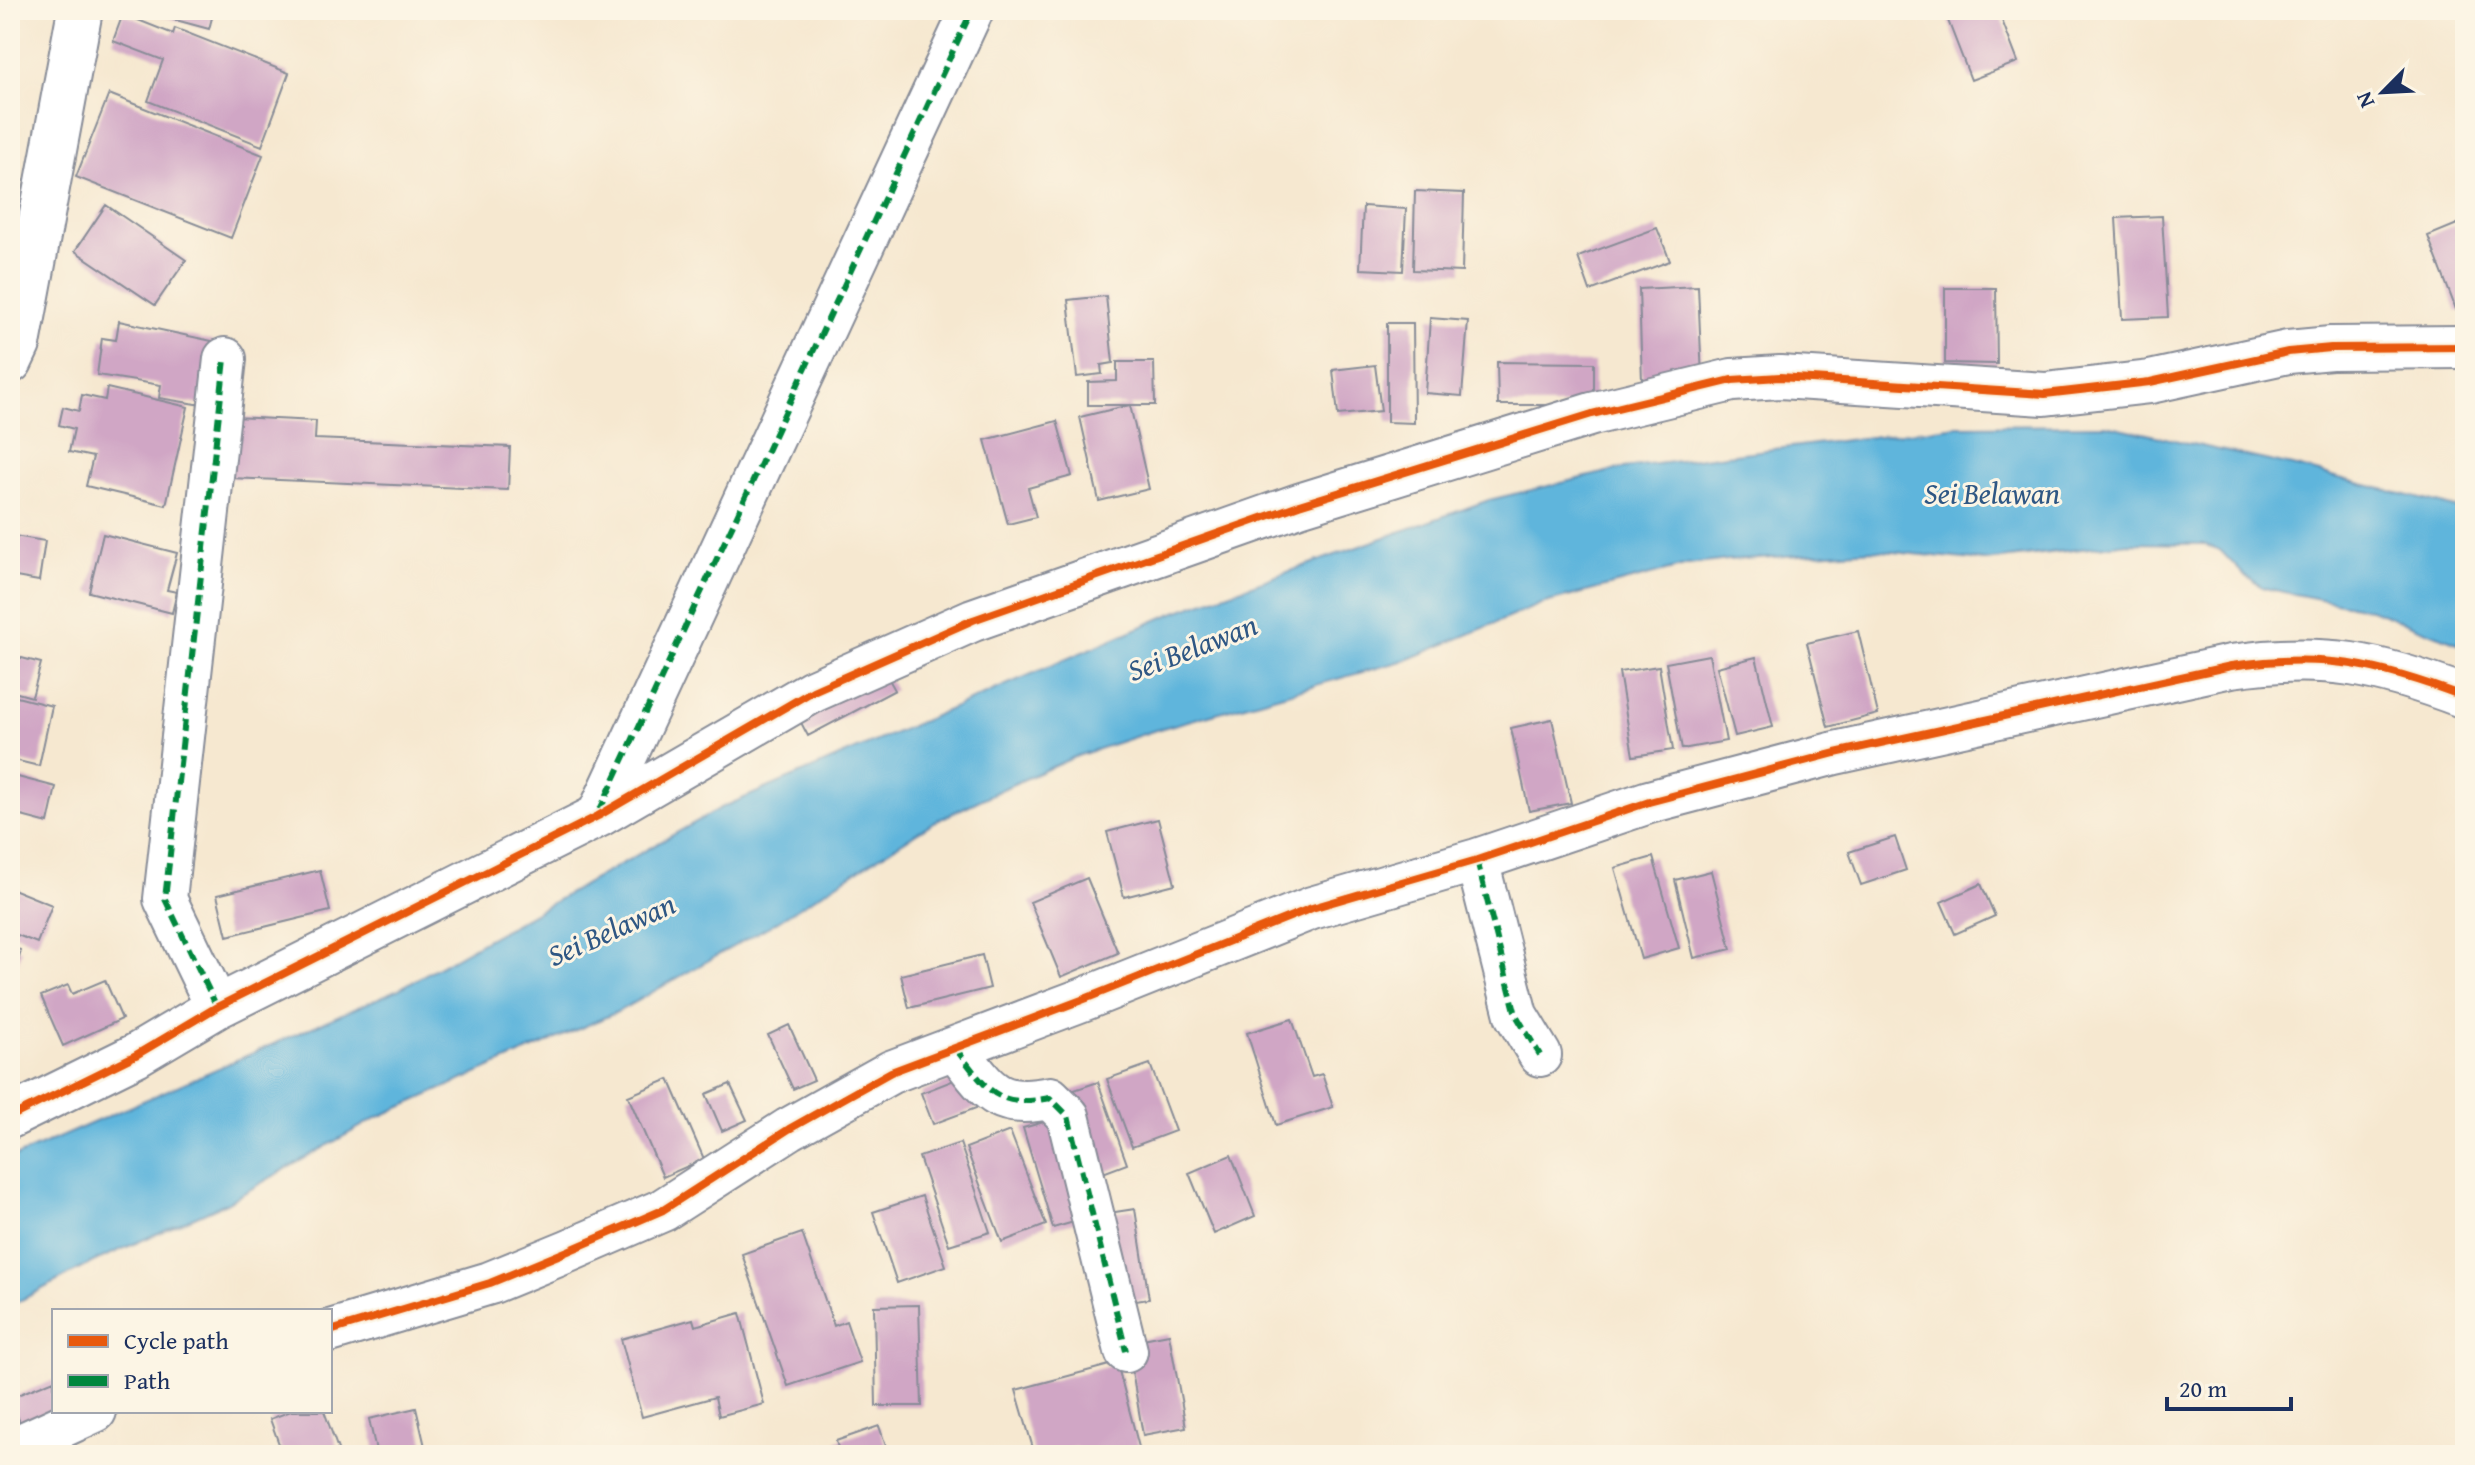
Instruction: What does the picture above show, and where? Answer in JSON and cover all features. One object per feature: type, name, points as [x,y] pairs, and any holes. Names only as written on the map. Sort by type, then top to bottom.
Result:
[{"type":"main road","points":[[10,361],[18,344],[80,10]]},
{"type":"street","points":[[598,816],[972,10]]},
{"type":"street","points":[[10,1117],[136,1055],[217,1007],[598,816],[813,691],[973,620],[1299,505],[1592,414],[1732,380],[1780,377],[2045,394],[2150,382],[2288,352],[2331,348],[2465,347]]},
{"type":"street","points":[[217,1007],[165,899],[225,359]]},
{"type":"street","points":[[332,1330],[490,1283],[663,1210],[789,1129],[891,1072],[1312,908],[1477,860],[1649,802],[1821,757],[2231,666],[2278,659],[2322,658],[2408,675],[2465,697]]},
{"type":"street","points":[[1477,860],[1516,1015],[1540,1055]]},
{"type":"street","points":[[955,1048],[985,1085],[1000,1097],[1014,1103],[1050,1098],[1068,1116],[1126,1351]]},
{"type":"street","points":[[10,1450],[91,1413]]},
{"type":"water","name":"Sei Belawan","points":[[2106,425],[2292,466],[2465,510],[2465,646],[2371,609],[2264,588],[2245,576],[2220,550],[2203,544],[2129,543],[1985,561],[1873,550],[1728,560],[1688,565],[1541,604],[1409,659],[1159,729],[1077,756],[1009,786],[934,822],[773,924],[617,1012],[376,1118],[226,1203],[93,1262],[10,1306],[10,1159],[397,990],[721,808],[1173,613],[1489,500],[1624,468],[1958,426]]},
{"type":"building","points":[[139,10],[214,10],[209,29]]},
{"type":"building","points":[[1944,10],[1998,10],[2018,62],[1971,80]]},
{"type":"building","points":[[123,14],[173,34],[175,28],[289,73],[262,146],[148,101],[163,60],[113,41]]},
{"type":"building","points":[[109,94],[263,155],[231,238],[76,177]]},
{"type":"building","points":[[1415,191],[1464,193],[1462,272],[1413,270]]},
{"type":"building","points":[[106,205],[186,260],[155,305],[75,251]]},
{"type":"building","points":[[1363,206],[1406,209],[1403,271],[1360,269]]},
{"type":"building","points":[[2162,216],[2168,317],[2122,319],[2116,218]]},
{"type":"building","points":[[2462,222],[2465,309],[2457,312],[2428,236]]},
{"type":"building","points":[[1657,228],[1670,261],[1590,291],[1578,257]]},
{"type":"building","points":[[1698,286],[1702,379],[1642,382],[1639,289]]},
{"type":"building","points":[[1945,288],[1996,288],[1997,364],[1945,363]]},
{"type":"building","points":[[1106,296],[1113,363],[1101,365],[1102,374],[1077,377],[1068,300]]},
{"type":"building","points":[[1430,318],[1468,321],[1462,396],[1425,393]]},
{"type":"building","points":[[119,321],[212,341],[202,405],[159,398],[161,385],[97,375],[102,338],[116,340]]},
{"type":"building","points":[[1387,323],[1413,323],[1414,423],[1387,422]]},
{"type":"building","points":[[1117,362],[1154,362],[1155,405],[1088,405],[1088,382],[1117,381]]},
{"type":"building","points":[[1497,362],[1594,363],[1594,405],[1498,405]]},
{"type":"building","points":[[1375,365],[1381,411],[1338,415],[1333,370]]},
{"type":"building","points":[[107,388],[188,407],[166,505],[86,486],[93,457],[69,452],[74,429],[59,425],[63,407],[79,411],[82,395],[105,400]]},
{"type":"building","points":[[1130,405],[1149,489],[1099,501],[1080,417]]},
{"type":"building","points":[[233,417],[316,421],[315,439],[510,447],[508,490],[231,478]]},
{"type":"building","points":[[1057,421],[1072,476],[1028,488],[1036,517],[1008,524],[985,440]]},
{"type":"building","points":[[103,534],[177,553],[167,590],[177,592],[172,613],[89,592]]},
{"type":"building","points":[[14,536],[45,541],[39,581],[10,576]]},
{"type":"building","points":[[1858,631],[1878,714],[1828,727],[1807,643]]},
{"type":"building","points":[[10,655],[41,663],[32,697],[10,691]]},
{"type":"building","points":[[1709,655],[1726,741],[1682,749],[1666,663]]},
{"type":"building","points":[[1756,657],[1773,727],[1735,736],[1717,667]]},
{"type":"building","points":[[1659,666],[1673,750],[1633,756],[1619,672]]},
{"type":"building","points":[[882,667],[895,690],[808,736],[796,713]]},
{"type":"building","points":[[13,696],[52,706],[39,766],[10,759]]},
{"type":"building","points":[[1552,719],[1571,803],[1529,811],[1511,728]]},
{"type":"building","points":[[10,775],[56,787],[48,823],[10,813]]},
{"type":"building","points":[[1158,819],[1175,884],[1124,897],[1107,832]]},
{"type":"building","points":[[1895,837],[1906,870],[1861,885],[1849,852]]},
{"type":"building","points":[[1653,857],[1679,948],[1641,959],[1615,868]]},
{"type":"building","points":[[320,870],[330,911],[227,936],[217,895]]},
{"type":"building","points":[[1711,871],[1731,949],[1694,958],[1675,880]]},
{"type":"building","points":[[1087,878],[1118,953],[1061,977],[1030,902]]},
{"type":"building","points":[[1981,884],[1995,916],[1955,934],[1941,902]]},
{"type":"building","points":[[10,888],[52,905],[37,943],[10,932]]},
{"type":"building","points":[[10,948],[21,950],[11,990],[10,990]]},
{"type":"building","points":[[982,955],[990,988],[909,1008],[901,975]]},
{"type":"building","points":[[105,980],[122,1019],[63,1046],[41,996],[68,985],[72,994]]},
{"type":"building","points":[[1292,1019],[1312,1077],[1322,1074],[1333,1107],[1276,1125],[1247,1033]]},
{"type":"building","points":[[789,1025],[814,1080],[793,1089],[768,1035]]},
{"type":"building","points":[[1150,1064],[1175,1131],[1132,1147],[1107,1079]]},
{"type":"building","points":[[967,1075],[979,1107],[933,1124],[921,1093]]},
{"type":"building","points":[[669,1079],[704,1159],[663,1177],[628,1096]]},
{"type":"building","points":[[1098,1082],[1127,1164],[1095,1176],[1065,1093]]},
{"type":"building","points":[[730,1084],[747,1120],[722,1131],[706,1094]]},
{"type":"building","points":[[1058,1118],[1088,1218],[1053,1228],[1023,1128]]},
{"type":"building","points":[[1010,1131],[1046,1225],[1002,1242],[966,1148]]},
{"type":"building","points":[[960,1143],[990,1232],[949,1245],[919,1157]]},
{"type":"building","points":[[1231,1155],[1255,1216],[1214,1234],[1189,1173]]},
{"type":"building","points":[[922,1196],[946,1266],[897,1283],[873,1212]]},
{"type":"building","points":[[1135,1209],[1149,1299],[1116,1304],[1102,1214]]},
{"type":"building","points":[[802,1233],[834,1326],[846,1321],[860,1362],[788,1386],[742,1254]]},
{"type":"building","points":[[919,1305],[922,1406],[876,1406],[874,1306]]},
{"type":"building","points":[[740,1313],[764,1404],[719,1416],[715,1397],[642,1417],[621,1339],[693,1319],[695,1326]]},
{"type":"building","points":[[1169,1334],[1186,1427],[1143,1435],[1127,1342]]},
{"type":"building","points":[[1117,1363],[1141,1455],[1079,1455],[1077,1447],[1035,1455],[1016,1390]]},
{"type":"building","points":[[52,1381],[52,1412],[23,1430],[10,1398]]},
{"type":"building","points":[[416,1408],[427,1455],[377,1455],[369,1419]]},
{"type":"building","points":[[286,1413],[325,1413],[340,1455],[283,1455],[270,1419]]},
{"type":"building","points":[[879,1426],[889,1455],[840,1455],[836,1441]]},
{"type":"building","points":[[471,1448],[473,1455],[447,1455],[447,1454]]},
{"type":"marked path","points":[[599,812],[972,10]]},
{"type":"marked path","points":[[217,1007],[165,899],[225,359]]},
{"type":"marked path","points":[[1477,860],[1516,1015],[1540,1055]]},
{"type":"marked path","points":[[955,1048],[994,1092],[1016,1101],[1050,1098],[1068,1116],[1126,1351]]},
{"type":"cycle path","points":[[10,1117],[136,1055],[217,1007],[598,816],[813,691],[973,620],[1299,505],[1592,414],[1732,380],[1780,377],[2045,394],[2150,382],[2288,352],[2331,348],[2465,347]]},
{"type":"cycle path","points":[[332,1330],[490,1283],[663,1210],[789,1129],[891,1072],[1312,908],[1477,860],[1649,802],[1835,753],[2231,666],[2295,660],[2350,664],[2405,676],[2465,697]]}]
